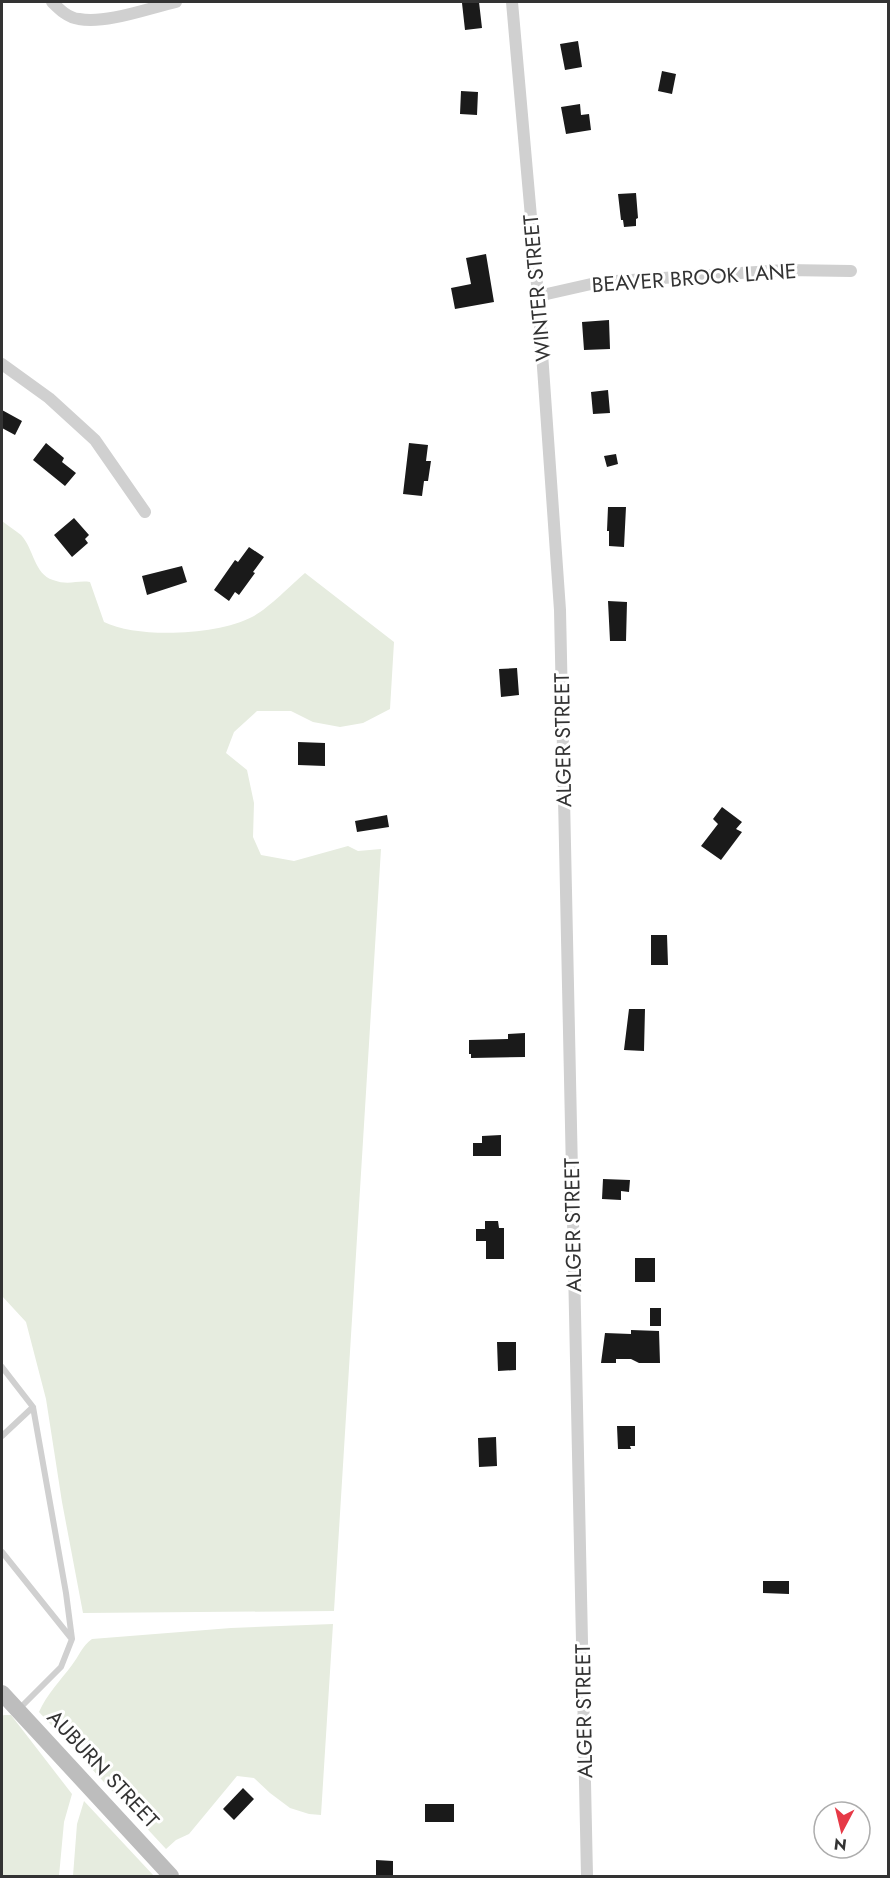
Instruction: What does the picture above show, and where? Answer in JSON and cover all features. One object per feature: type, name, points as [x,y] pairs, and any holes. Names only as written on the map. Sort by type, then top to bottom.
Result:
[{"type":"main road","name":"AUBURN STREET","points":[[2,1693],[171,1876]]},
{"type":"street","points":[[52,2],[61,11],[78,20],[106,19],[176,2]]},
{"type":"street","name":"WINTER STREET","points":[[512,2],[538,296],[558,574]]},
{"type":"street","name":"BEAVER BROOK LANE","points":[[538,296],[600,282],[786,270],[851,271]]},
{"type":"street","points":[[2,364],[49,398],[94,440],[145,512]]},
{"type":"street","name":"ALGER STREET","points":[[558,574],[587,1876]]},
{"type":"lane","points":[[2,1367],[33,1407],[72,1639],[61,1667],[18,1710]]},
{"type":"lane","points":[[2,1436],[33,1407]]},
{"type":"lane","points":[[2,1552],[72,1639]]},
{"type":"shaded area","points":[[2,521],[21,535],[38,567],[47,577],[64,583],[90,582],[104,622],[119,627],[137,631],[178,633],[219,628],[237,623],[265,608],[305,573],[394,642],[390,709],[363,723],[340,727],[313,722],[291,711],[257,711],[234,732],[226,753],[247,770],[254,803],[253,837],[261,855],[294,861],[348,846],[358,851],[381,849],[334,1611],[83,1613],[46,1399],[26,1322],[2,1296]]},
{"type":"shaded area","points":[[333,1624],[321,1815],[290,1808],[254,1778],[237,1776],[189,1834],[176,1840],[166,1849],[39,1712],[50,1693],[92,1639],[231,1628]]},
{"type":"shaded area","points":[[11,1715],[72,1794],[64,1822],[59,1876],[2,1876],[2,1716]]},
{"type":"shaded area","points":[[84,1801],[154,1876],[73,1876],[77,1824]]},
{"type":"building","points":[[479,2],[482,28],[465,30],[462,3]]},
{"type":"building","points":[[578,41],[582,67],[565,70],[560,44]]},
{"type":"building","points":[[662,71],[676,74],[672,94],[658,91]]},
{"type":"building","points":[[461,91],[478,92],[477,115],[460,114]]},
{"type":"building","points":[[580,104],[581,115],[589,114],[591,130],[566,134],[561,107]]},
{"type":"building","points":[[636,193],[638,218],[636,226],[624,227],[618,194]]},
{"type":"building","points":[[486,254],[494,302],[455,309],[451,288],[471,284],[466,258]]},
{"type":"building","points":[[609,320],[610,349],[584,350],[582,322]]},
{"type":"building","points":[[608,390],[610,413],[593,414],[591,392]]},
{"type":"building","points":[[2,410],[22,421],[15,435],[2,428]]},
{"type":"building","points":[[46,443],[64,458],[62,462],[76,473],[65,486],[33,460]]},
{"type":"building","points":[[409,443],[428,445],[426,461],[431,461],[428,481],[424,481],[422,496],[403,494]]},
{"type":"building","points":[[616,454],[618,464],[607,467],[604,456]]},
{"type":"building","points":[[608,507],[626,507],[624,547],[609,546]]},
{"type":"building","points":[[74,518],[89,535],[85,539],[88,543],[72,557],[54,535]]},
{"type":"building","points":[[249,547],[264,557],[239,595],[235,592],[229,601],[214,590],[235,560],[238,562]]},
{"type":"building","points":[[182,566],[187,582],[147,595],[142,576]]},
{"type":"building","points":[[608,601],[627,602],[626,641],[610,641]]},
{"type":"building","points":[[517,668],[519,695],[501,697],[499,669]]},
{"type":"building","points":[[298,742],[325,743],[325,766],[298,765]]},
{"type":"building","points":[[722,807],[742,822],[736,829],[742,832],[721,860],[701,846],[718,824],[713,819]]},
{"type":"building","points":[[387,815],[389,827],[357,832],[355,821]]},
{"type":"building","points":[[651,935],[667,935],[668,965],[651,965]]},
{"type":"building","points":[[629,1009],[645,1009],[644,1051],[624,1050]]},
{"type":"building","points":[[525,1033],[525,1057],[471,1058],[469,1054],[469,1040],[508,1039],[508,1034]]},
{"type":"building","points":[[501,1135],[501,1156],[473,1156],[473,1143],[482,1143],[482,1136]]},
{"type":"building","points":[[603,1179],[630,1180],[629,1192],[621,1191],[621,1200],[602,1199]]},
{"type":"building","points":[[485,1221],[498,1221],[499,1228],[504,1228],[504,1259],[486,1259],[486,1241],[476,1241],[476,1229],[485,1229]]},
{"type":"building","points":[[635,1258],[655,1258],[655,1282],[635,1282]]},
{"type":"building","points":[[650,1308],[661,1308],[661,1326],[650,1326]]},
{"type":"building","points":[[631,1330],[659,1331],[660,1363],[639,1363],[631,1359],[616,1359],[616,1363],[601,1363],[605,1333],[631,1334]]},
{"type":"building","points":[[497,1342],[516,1342],[516,1370],[498,1371]]},
{"type":"building","points":[[617,1426],[635,1426],[635,1446],[630,1446],[631,1449],[618,1449]]},
{"type":"building","points":[[496,1437],[497,1466],[479,1467],[478,1438]]},
{"type":"building","points":[[763,1581],[789,1581],[789,1594],[763,1593]]},
{"type":"building","points":[[243,1788],[254,1799],[234,1820],[223,1809]]},
{"type":"building","points":[[425,1804],[454,1804],[454,1822],[425,1822]]},
{"type":"building","points":[[376,1860],[393,1861],[393,1876],[376,1876]]}]
